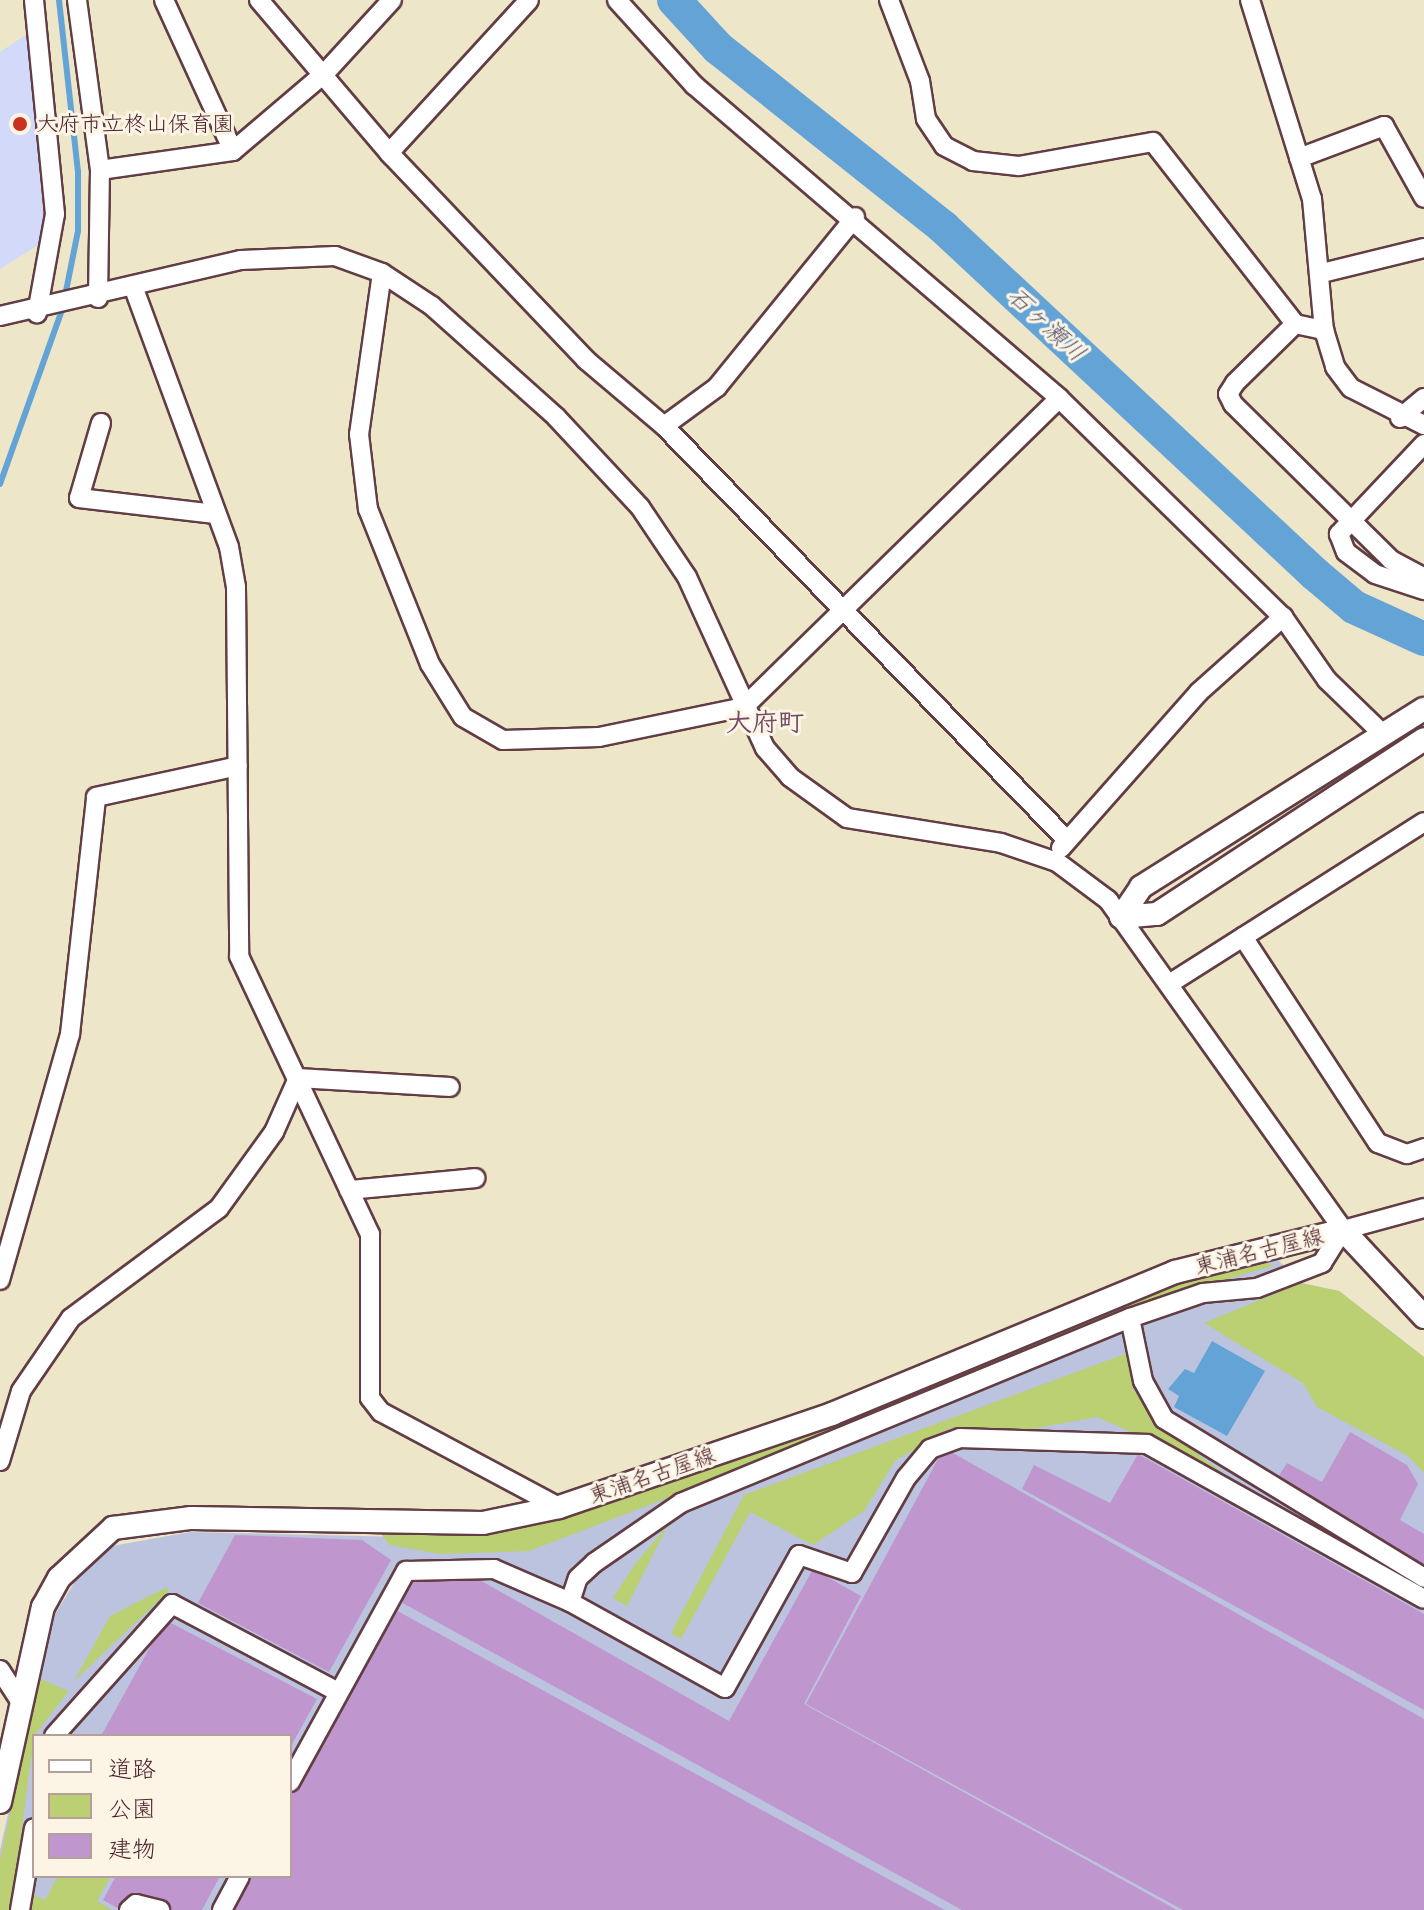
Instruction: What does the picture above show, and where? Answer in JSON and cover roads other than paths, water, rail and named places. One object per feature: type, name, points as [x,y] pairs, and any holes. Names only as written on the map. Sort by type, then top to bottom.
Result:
[{"type":"main road","points":[[1121,917],[1141,887],[1424,709]]},
{"type":"main road","points":[[1121,917],[1157,914],[1424,739]]},
{"type":"main road","name":"東浦名古屋線","points":[[0,1802],[43,1607],[59,1578],[113,1528],[204,1518],[483,1523],[559,1507],[832,1414],[1175,1272],[1343,1230],[1424,1317]]},
{"type":"street","points":[[34,0],[55,214],[42,311]]},
{"type":"street","points":[[77,0],[100,170],[98,298]]},
{"type":"street","points":[[164,0],[233,151]]},
{"type":"street","points":[[259,0],[325,73],[389,153],[586,360],[664,426],[1065,838]]},
{"type":"street","points":[[100,170],[233,151],[325,73],[392,0]]},
{"type":"street","points":[[389,153],[529,0]]},
{"type":"street","points":[[617,0],[694,85],[855,217],[1059,398],[1283,617],[1327,680],[1383,734]]},
{"type":"street","points":[[889,0],[920,81],[926,119],[944,146],[973,161],[1019,166],[1153,142],[1295,324],[1324,330]]},
{"type":"street","points":[[1254,1],[1299,158],[1322,273],[1324,330],[1335,367],[1351,388],[1400,418],[1424,425]]},
{"type":"street","points":[[1299,158],[1384,126],[1424,198]]},
{"type":"street","points":[[664,426],[717,387],[855,217]]},
{"type":"street","points":[[1322,273],[1424,248]]},
{"type":"street","points":[[0,316],[42,311],[133,286],[284,256],[335,256],[382,273],[545,407],[640,507],[687,577],[744,707],[790,777],[847,818],[1001,843],[1057,862],[1121,917],[1343,1230]]},
{"type":"street","points":[[382,273],[359,434],[368,509],[430,664],[463,717],[484,734],[539,743],[744,707],[846,612],[1059,398]]},
{"type":"street","points":[[133,286],[215,514],[236,587],[239,956],[370,1234],[374,1274],[370,1398],[381,1412],[559,1507]]},
{"type":"street","points":[[1295,324],[1228,394],[1391,560],[1423,583]]},
{"type":"street","points":[[1400,418],[1424,398]]},
{"type":"street","points":[[101,423],[79,498],[215,514]]},
{"type":"street","points":[[1350,520],[1424,444]]},
{"type":"street","points":[[1057,862],[1065,838],[1199,692],[1283,617]]},
{"type":"street","points":[[0,1280],[70,1034],[96,797],[238,766]]},
{"type":"street","points":[[1169,984],[1424,822]]},
{"type":"street","points":[[1243,937],[1378,1143],[1407,1154],[1424,1148]]},
{"type":"street","points":[[298,1078],[450,1087]]},
{"type":"street","points":[[0,1461],[21,1391],[71,1318],[219,1208],[274,1132],[298,1078]]},
{"type":"street","points":[[349,1190],[475,1178]]},
{"type":"street","points":[[570,1602],[578,1578],[594,1563],[681,1503],[1130,1318],[1203,1293],[1257,1288],[1322,1263],[1343,1230],[1424,1208]]},
{"type":"street","points":[[1130,1318],[1143,1381],[1164,1419],[1263,1486],[1424,1578]]},
{"type":"street","points":[[292,1778],[406,1571],[494,1569],[570,1602],[725,1688],[799,1555],[852,1573],[906,1478],[930,1449],[960,1438],[1147,1444],[1424,1599]]},
{"type":"street","points":[[1263,1486],[1297,1529]]},
{"type":"street","points":[[56,1734],[172,1604],[338,1692]]},
{"type":"street","points":[[0,1670],[20,1701]]},
{"type":"street","points":[[20,1910],[32,1840]]},
{"type":"street","points":[[222,1910],[239,1878]]},
{"type":"street","points":[[129,1910],[136,1904],[160,1910]]},
{"type":"water","points":[[1212,1341],[1265,1371],[1227,1436],[1174,1407],[1179,1396],[1168,1389],[1185,1369],[1194,1373]]},
{"type":"waterway","points":[[59,0],[78,171],[78,231],[65,296]]},
{"type":"waterway","name":"石ヶ瀬川","points":[[674,0],[718,48],[943,227],[1315,574],[1354,607],[1424,639]]},
{"type":"waterway","points":[[0,484],[63,307]]},
{"type":"place","name":"大府市立柊山保育園","points":[[20,124]]},
{"type":"district","name":"大府町","points":[[765,722]]}]
